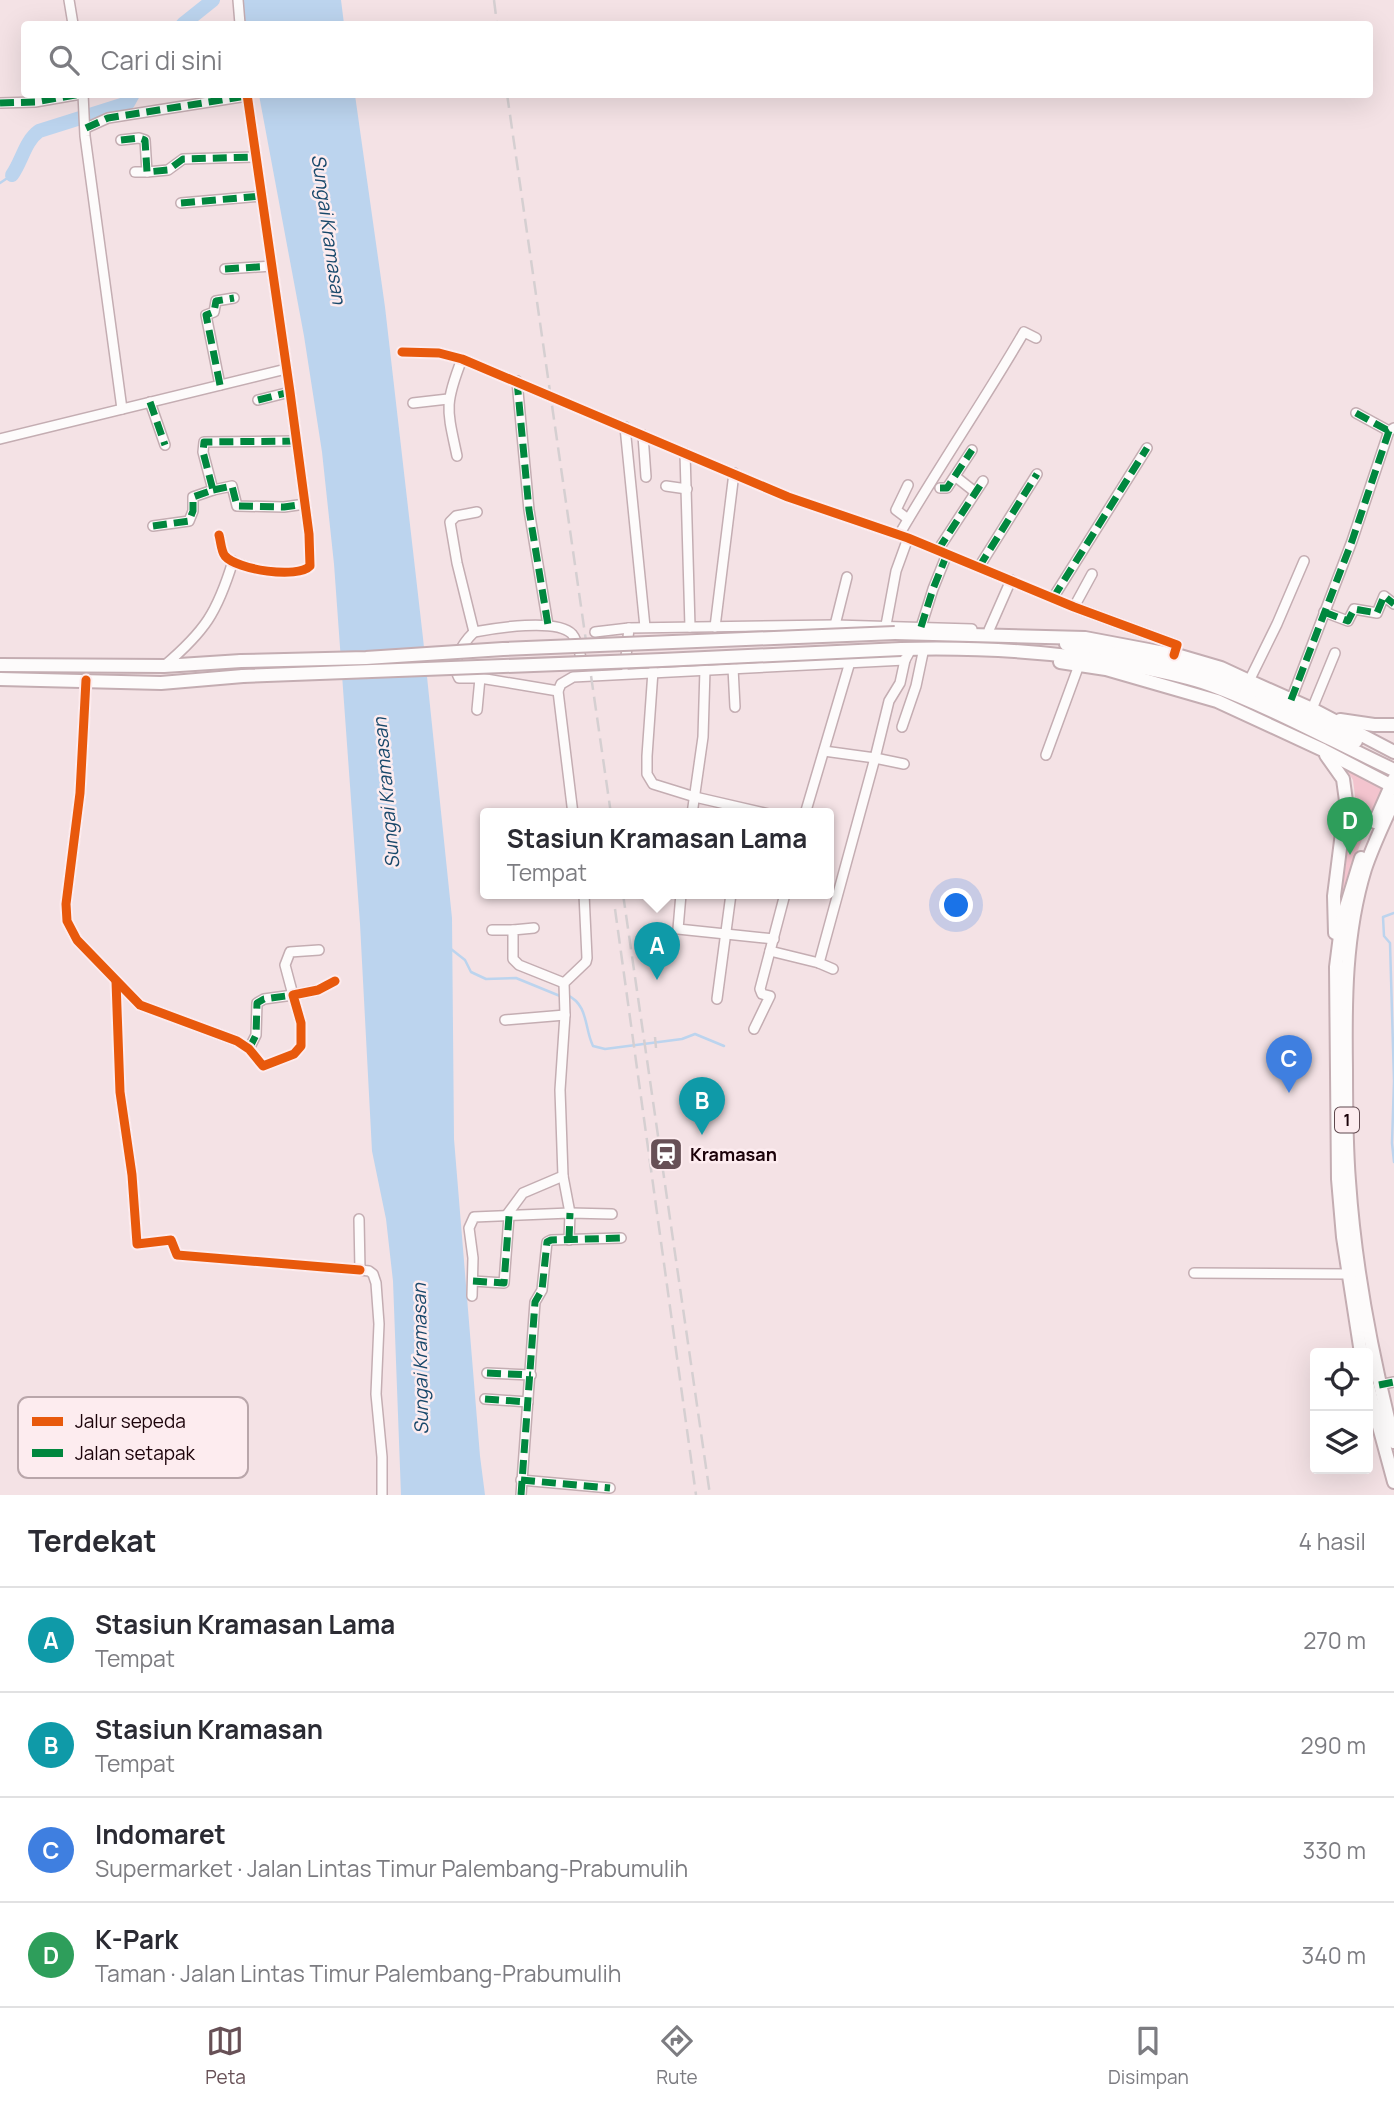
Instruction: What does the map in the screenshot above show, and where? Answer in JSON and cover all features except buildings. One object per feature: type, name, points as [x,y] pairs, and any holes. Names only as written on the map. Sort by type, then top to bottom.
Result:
[{"type":"highway","points":[[0,666],[164,666],[366,658],[891,629],[1097,639],[1221,668],[1312,709],[1394,752]]},
{"type":"highway","points":[[991,634],[1175,674],[1210,685],[1394,770]]},
{"type":"highway","points":[[0,679],[161,682],[243,676],[994,650],[1175,664],[1219,678],[1394,759]]},
{"type":"highway","points":[[1084,656],[1106,669],[1217,701],[1393,784]]},
{"type":"highway","points":[[1326,716],[1360,724],[1394,724]]},
{"type":"highway","points":[[1323,750],[1343,779],[1346,801],[1334,895],[1336,951]]},
{"type":"highway","name":"1","points":[[1393,784],[1354,877],[1336,951],[1338,1179],[1348,1273],[1389,1439],[1394,1482]]},
{"type":"highway","name":"1","points":[[1361,1348],[1359,1269],[1349,1183],[1346,984],[1350,937],[1365,869],[1394,800]]},
{"type":"highway","points":[[1382,826],[1394,815]]},
{"type":"street","points":[[69,0],[72,21]]},
{"type":"street","points":[[238,0],[240,21]]},
{"type":"street","points":[[0,103],[58,98]]},
{"type":"street","points":[[83,98],[85,135],[122,409]]},
{"type":"street","points":[[86,126],[108,118],[229,98]]},
{"type":"street","points":[[219,535],[223,553],[233,561],[264,571],[308,569],[310,550],[305,504],[247,98]]},
{"type":"street","points":[[121,140],[145,140],[147,172]]},
{"type":"street","points":[[135,172],[170,169],[183,159],[254,157]]},
{"type":"street","points":[[181,203],[262,196]]},
{"type":"street","points":[[225,269],[272,266]]},
{"type":"street","points":[[220,385],[206,315],[214,312],[215,302],[234,298]]},
{"type":"street","points":[[891,629],[896,572],[908,519],[1024,332],[1036,338]]},
{"type":"street","points":[[401,352],[439,353],[462,359],[788,497],[904,536],[1074,607],[1177,645],[1174,655]]},
{"type":"street","points":[[457,456],[447,413],[448,399],[462,359]]},
{"type":"street","points":[[0,439],[286,369]]},
{"type":"street","points":[[517,381],[530,510],[548,625]]},
{"type":"street","points":[[258,400],[290,392]]},
{"type":"street","points":[[413,402],[448,399]]},
{"type":"street","points":[[150,402],[166,445]]},
{"type":"street","points":[[1291,700],[1392,429],[1356,413]]},
{"type":"street","points":[[625,427],[645,628]]},
{"type":"street","points":[[643,435],[646,477]]},
{"type":"street","points":[[213,490],[203,452],[204,442],[296,440]]},
{"type":"street","points":[[1053,598],[1147,448]]},
{"type":"street","points":[[940,488],[946,489],[972,450]]},
{"type":"street","points":[[685,453],[690,627]]},
{"type":"street","points":[[715,627],[734,473]]},
{"type":"street","points":[[979,567],[1037,474]]},
{"type":"street","points":[[956,477],[975,492]]},
{"type":"street","points":[[922,627],[943,552],[983,481]]},
{"type":"street","points":[[908,485],[896,510],[908,519]]},
{"type":"street","points":[[153,526],[189,521],[193,511],[193,497],[233,486],[237,506],[284,507],[305,504]]},
{"type":"street","points":[[666,486],[687,489]]},
{"type":"street","points":[[474,632],[450,522],[456,516],[477,512]]},
{"type":"street","points":[[164,666],[199,635],[208,622],[219,605],[233,561]]},
{"type":"street","points":[[1249,681],[1304,561]]},
{"type":"street","points":[[1074,607],[1092,574]]},
{"type":"street","points":[[835,625],[847,577]]},
{"type":"street","points":[[595,632],[629,628],[835,625],[891,629],[922,627],[991,634],[1012,580]]},
{"type":"street","points":[[1324,612],[1348,621],[1354,609],[1377,613],[1384,596],[1394,604]]},
{"type":"street","points":[[558,691],[480,678],[459,678],[456,675],[462,645],[474,632],[548,625],[567,631],[574,637],[585,675]]},
{"type":"street","points":[[625,674],[629,628]]},
{"type":"street","points":[[572,808],[558,691],[561,684],[573,677],[850,662],[910,651]]},
{"type":"street","points":[[902,727],[916,686],[910,651]]},
{"type":"street","points":[[819,963],[889,701],[900,682],[910,651]]},
{"type":"street","points":[[1312,709],[1335,653]]},
{"type":"street","points":[[1045,755],[1084,656]]},
{"type":"street","points":[[807,808],[850,662]]},
{"type":"street","points":[[733,668],[735,707]]},
{"type":"street","points":[[693,808],[703,737],[705,669]]},
{"type":"street","points":[[653,671],[647,774],[653,784],[743,808]]},
{"type":"street","points":[[477,710],[480,678]]},
{"type":"street","points":[[86,680],[79,793],[66,904],[67,921],[77,940],[141,1005],[237,1041],[266,1067],[299,1050],[302,1042],[301,1023],[286,972],[286,960],[290,953],[319,950]]},
{"type":"street","points":[[824,751],[904,764]]},
{"type":"street","points":[[569,1240],[570,1213],[564,1176],[560,1090],[564,991],[587,958],[584,899]]},
{"type":"street","points":[[681,899],[678,929],[774,939]]},
{"type":"street","points":[[718,999],[730,899]]},
{"type":"street","points":[[754,1029],[769,996],[762,994],[760,989],[784,899]]},
{"type":"street","points":[[492,930],[534,928]]},
{"type":"street","points":[[513,930],[511,954],[515,962],[564,991]]},
{"type":"street","points":[[770,951],[833,969]]},
{"type":"street","points":[[116,981],[120,1092],[132,1175],[138,1244],[171,1240],[177,1255],[371,1272],[376,1283],[379,1344],[376,1394],[382,1457],[382,1495]]},
{"type":"street","points":[[249,1049],[256,1035],[257,1003],[264,999],[318,990],[335,981]]},
{"type":"street","points":[[505,1020],[565,1015]]},
{"type":"street","points":[[473,1281],[504,1283],[507,1216],[523,1193],[564,1176]]},
{"type":"street","points":[[472,1296],[473,1250],[469,1228],[472,1220],[480,1216],[612,1214]]},
{"type":"street","points":[[359,1219],[360,1270]]},
{"type":"street","points":[[521,1495],[535,1301],[542,1290],[547,1242],[621,1238]]},
{"type":"street","points":[[1194,1273],[1348,1273]]},
{"type":"street","points":[[487,1373],[531,1375]]},
{"type":"street","points":[[1374,1385],[1394,1382]]},
{"type":"street","points":[[485,1399],[528,1402]]},
{"type":"street","points":[[521,1480],[610,1488]]},
{"type":"shaded area","points":[[1344,766],[1385,788],[1358,852],[1339,918],[1341,877],[1355,796],[1353,780]]},
{"type":"water","points":[[241,0],[341,0],[344,21],[244,21]]},
{"type":"water","name":"Sungai Kramasan","points":[[260,98],[355,98],[385,307],[452,918],[454,1139],[485,1495],[401,1495],[393,1281],[386,1219],[372,1151],[360,924],[334,564],[322,452],[304,336]]},
{"type":"waterway","points":[[187,21],[213,0]]},
{"type":"waterway","points":[[12,175],[30,140],[39,131],[128,103],[131,98]]},
{"type":"waterway","points":[[0,183],[12,175]]},
{"type":"waterway","points":[[1394,913],[1383,917],[1384,936],[1390,943],[1394,1162]]},
{"type":"waterway","points":[[451,949],[465,960],[471,972],[486,979],[516,978],[560,996]]},
{"type":"waterway","points":[[567,995],[574,999],[583,1011],[593,1046],[605,1049],[682,1039],[695,1034],[724,1046]]},
{"type":"railway","points":[[494,0],[497,21]]},
{"type":"railway","points":[[508,98],[610,808]]},
{"type":"railway","points":[[624,899],[710,1495]]},
{"type":"railway","points":[[615,909],[696,1495]]},
{"type":"railway","points":[[655,1037],[656,1048]]},
{"type":"marked path","points":[[0,103],[58,98]]},
{"type":"marked path","points":[[86,128],[108,118],[234,98]]},
{"type":"marked path","points":[[121,140],[145,140],[147,172],[168,170],[183,159],[254,157]]},
{"type":"marked path","points":[[181,203],[262,196]]},
{"type":"marked path","points":[[225,269],[272,266]]},
{"type":"marked path","points":[[220,385],[206,315],[214,312],[216,301],[234,298]]},
{"type":"marked path","points":[[517,381],[529,510],[548,625]]},
{"type":"marked path","points":[[258,400],[290,392]]},
{"type":"marked path","points":[[150,402],[165,445]]},
{"type":"marked path","points":[[1356,413],[1389,431]]},
{"type":"marked path","points":[[1291,700],[1352,541],[1389,431],[1394,428]]},
{"type":"marked path","points":[[153,526],[189,521],[193,511],[193,497],[213,490],[203,452],[204,442],[296,441]]},
{"type":"marked path","points":[[1053,598],[1147,448]]},
{"type":"marked path","points":[[940,488],[947,488],[972,450]]},
{"type":"marked path","points":[[979,567],[1037,474]]},
{"type":"marked path","points":[[938,550],[983,481]]},
{"type":"marked path","points":[[213,490],[232,486],[237,506],[284,507],[305,504]]},
{"type":"marked path","points":[[921,627],[947,554]]},
{"type":"marked path","points":[[1324,612],[1348,621],[1354,609],[1377,613],[1384,596],[1394,604]]},
{"type":"marked path","points":[[249,1049],[256,1035],[257,1003],[264,999],[293,995]]},
{"type":"marked path","points":[[569,1240],[570,1213]]},
{"type":"marked path","points":[[473,1281],[504,1283],[509,1216]]},
{"type":"marked path","points":[[521,1495],[535,1302],[542,1290],[547,1242],[621,1238]]},
{"type":"marked path","points":[[487,1373],[531,1375]]},
{"type":"marked path","points":[[1379,1385],[1394,1382]]},
{"type":"marked path","points":[[485,1399],[528,1402]]},
{"type":"marked path","points":[[521,1480],[610,1488]]},
{"type":"cycle path","points":[[219,535],[225,556],[242,565],[281,572],[303,570],[310,566],[309,534],[248,98]]},
{"type":"cycle path","points":[[402,352],[439,353],[462,359],[788,497],[908,538],[1074,607],[1177,645],[1174,655]]},
{"type":"cycle path","points":[[86,680],[80,793],[66,904],[67,921],[77,940],[140,1005],[237,1041],[249,1049],[263,1066],[294,1054],[301,1046],[301,1023],[293,995],[318,990],[335,981]]},
{"type":"cycle path","points":[[116,981],[120,1092],[132,1175],[137,1244],[171,1240],[177,1255],[360,1270]]},
{"type":"place","name":"K-Park","points":[[1350,855]]},
{"type":"place","name":"Stasiun Kramasan Lama","points":[[657,980]]},
{"type":"place","name":"Indomaret","points":[[1289,1093]]},
{"type":"place","name":"Stasiun Kramasan","points":[[702,1135]]},
{"type":"place","name":"Kramasan","points":[[666,1154]]}]
